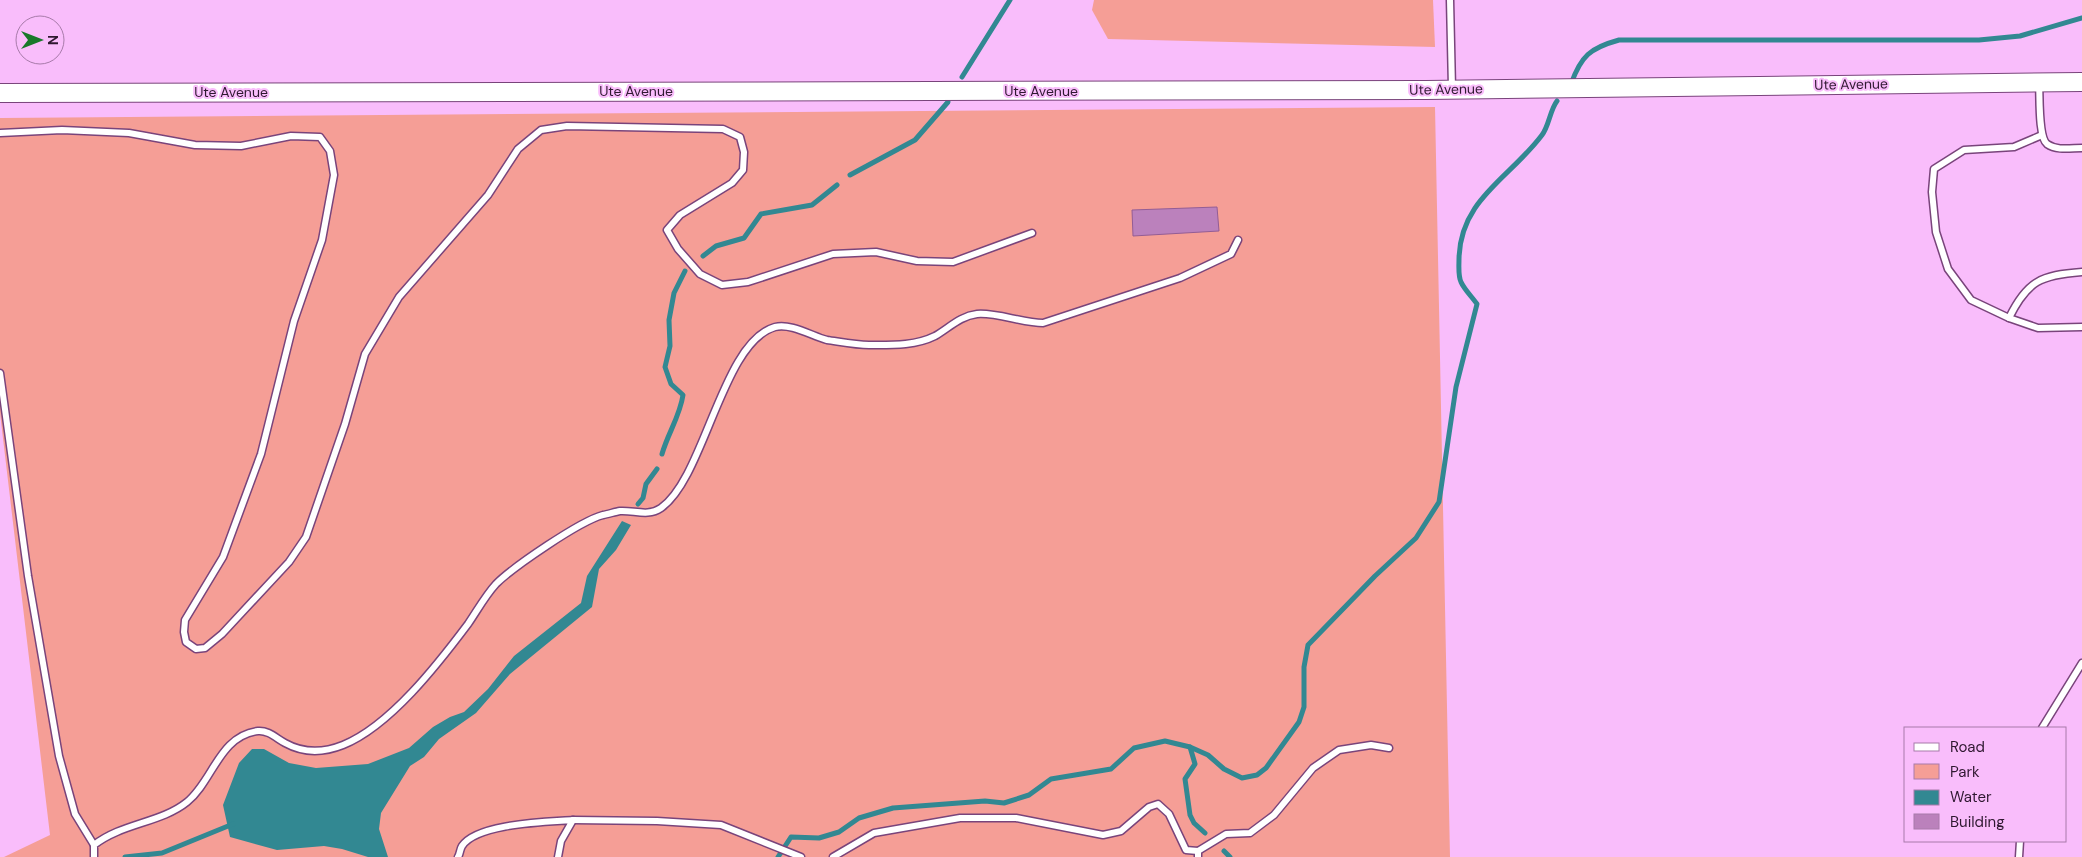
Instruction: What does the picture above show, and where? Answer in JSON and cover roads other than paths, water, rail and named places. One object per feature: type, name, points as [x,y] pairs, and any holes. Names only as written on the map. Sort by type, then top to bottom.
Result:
[{"type":"main road","name":"Ute Avenue","points":[[0,93],[1452,89],[2082,82]]},
{"type":"lane","points":[[1450,0],[1452,89]]},
{"type":"lane","points":[[2039,82],[2042,136],[2046,144],[2056,148],[2082,148]]},
{"type":"lane","points":[[0,133],[62,130],[129,133],[195,145],[232,146],[291,136],[320,138],[330,151],[334,176],[322,240],[294,321],[261,454],[223,557],[185,620],[184,632],[186,642],[196,649],[205,648],[222,634],[289,562],[306,536],[345,424],[365,354],[399,297],[488,196],[518,149],[541,130],[567,126],[723,129],[740,138],[744,152],[743,170],[732,183],[680,216],[668,230],[678,249],[700,274],[722,285],[748,282],[833,254],[876,252],[917,261],[954,262],[1032,233]]},
{"type":"lane","points":[[2042,136],[2014,147],[1964,150],[1934,169],[1932,192],[1936,232],[1948,269],[1971,300],[2008,318],[2038,328],[2082,327]]},
{"type":"lane","points":[[94,845],[106,835],[186,803],[204,784],[231,743],[249,734],[266,732],[302,750],[321,751],[344,745],[377,725],[424,679],[496,584],[566,533],[597,517],[622,511],[641,514],[660,510],[682,488],[719,401],[740,360],[755,340],[775,327],[791,328],[826,340],[866,345],[910,344],[932,337],[963,318],[981,314],[1028,323],[1043,323],[1180,278],[1230,254],[1238,240]]},
{"type":"lane","points":[[2008,318],[2018,298],[2040,279],[2057,274],[2082,272]]},
{"type":"lane","points":[[0,373],[28,576],[59,756],[75,814],[94,845],[94,857]]},
{"type":"lane","points":[[2043,727],[2082,663]]},
{"type":"lane","points":[[833,857],[874,833],[960,818],[1016,818],[1103,835],[1121,831],[1149,807],[1158,804],[1168,814],[1186,850],[1198,854],[1226,834],[1250,833],[1274,815],[1313,768],[1339,750],[1371,745],[1389,748]]},
{"type":"lane","points":[[558,857],[561,840],[573,820]]},
{"type":"lane","points":[[458,857],[463,845],[482,834],[531,824],[573,820],[657,821],[721,825],[799,856]]},
{"type":"lane","points":[[2019,857],[2020,842]]},
{"type":"water","points":[[622,521],[631,525],[616,550],[599,569],[592,607],[510,674],[476,713],[439,739],[424,757],[410,766],[381,813],[379,829],[388,857],[368,857],[324,846],[277,850],[230,837],[223,805],[239,763],[252,749],[264,749],[289,763],[316,768],[368,764],[409,748],[433,727],[450,717],[464,712],[488,689],[514,656],[581,603],[587,576]]},
{"type":"waterway","points":[[962,77],[1010,0]]},
{"type":"waterway","points":[[1571,84],[1579,66],[1588,54],[1601,46],[1619,40],[1979,40],[2020,36],[2082,18]]},
{"type":"waterway","points":[[778,857],[791,837],[819,838],[839,832],[859,818],[893,808],[985,801],[1004,803],[1029,795],[1051,779],[1111,769],[1134,748],[1165,741],[1190,747],[1208,755],[1224,769],[1242,778],[1257,775],[1266,768],[1299,722],[1304,707],[1304,667],[1308,645],[1375,576],[1416,538],[1439,502],[1456,387],[1477,304],[1460,280],[1459,259],[1462,238],[1468,220],[1477,205],[1542,135],[1557,101]]},
{"type":"waterway","points":[[850,175],[915,140],[948,102]]},
{"type":"waterway","points":[[703,256],[716,246],[744,238],[761,214],[812,205],[837,185]]},
{"type":"waterway","points":[[662,454],[683,395],[671,384],[665,367],[670,346],[669,320],[674,293],[685,271]]},
{"type":"waterway","points":[[638,504],[643,498],[646,484],[657,469]]},
{"type":"waterway","points":[[1190,747],[1195,764],[1185,779],[1190,815],[1194,823],[1205,833]]},
{"type":"waterway","points":[[125,857],[162,853],[233,824]]},
{"type":"waterway","points":[[1224,851],[1230,857]]}]
